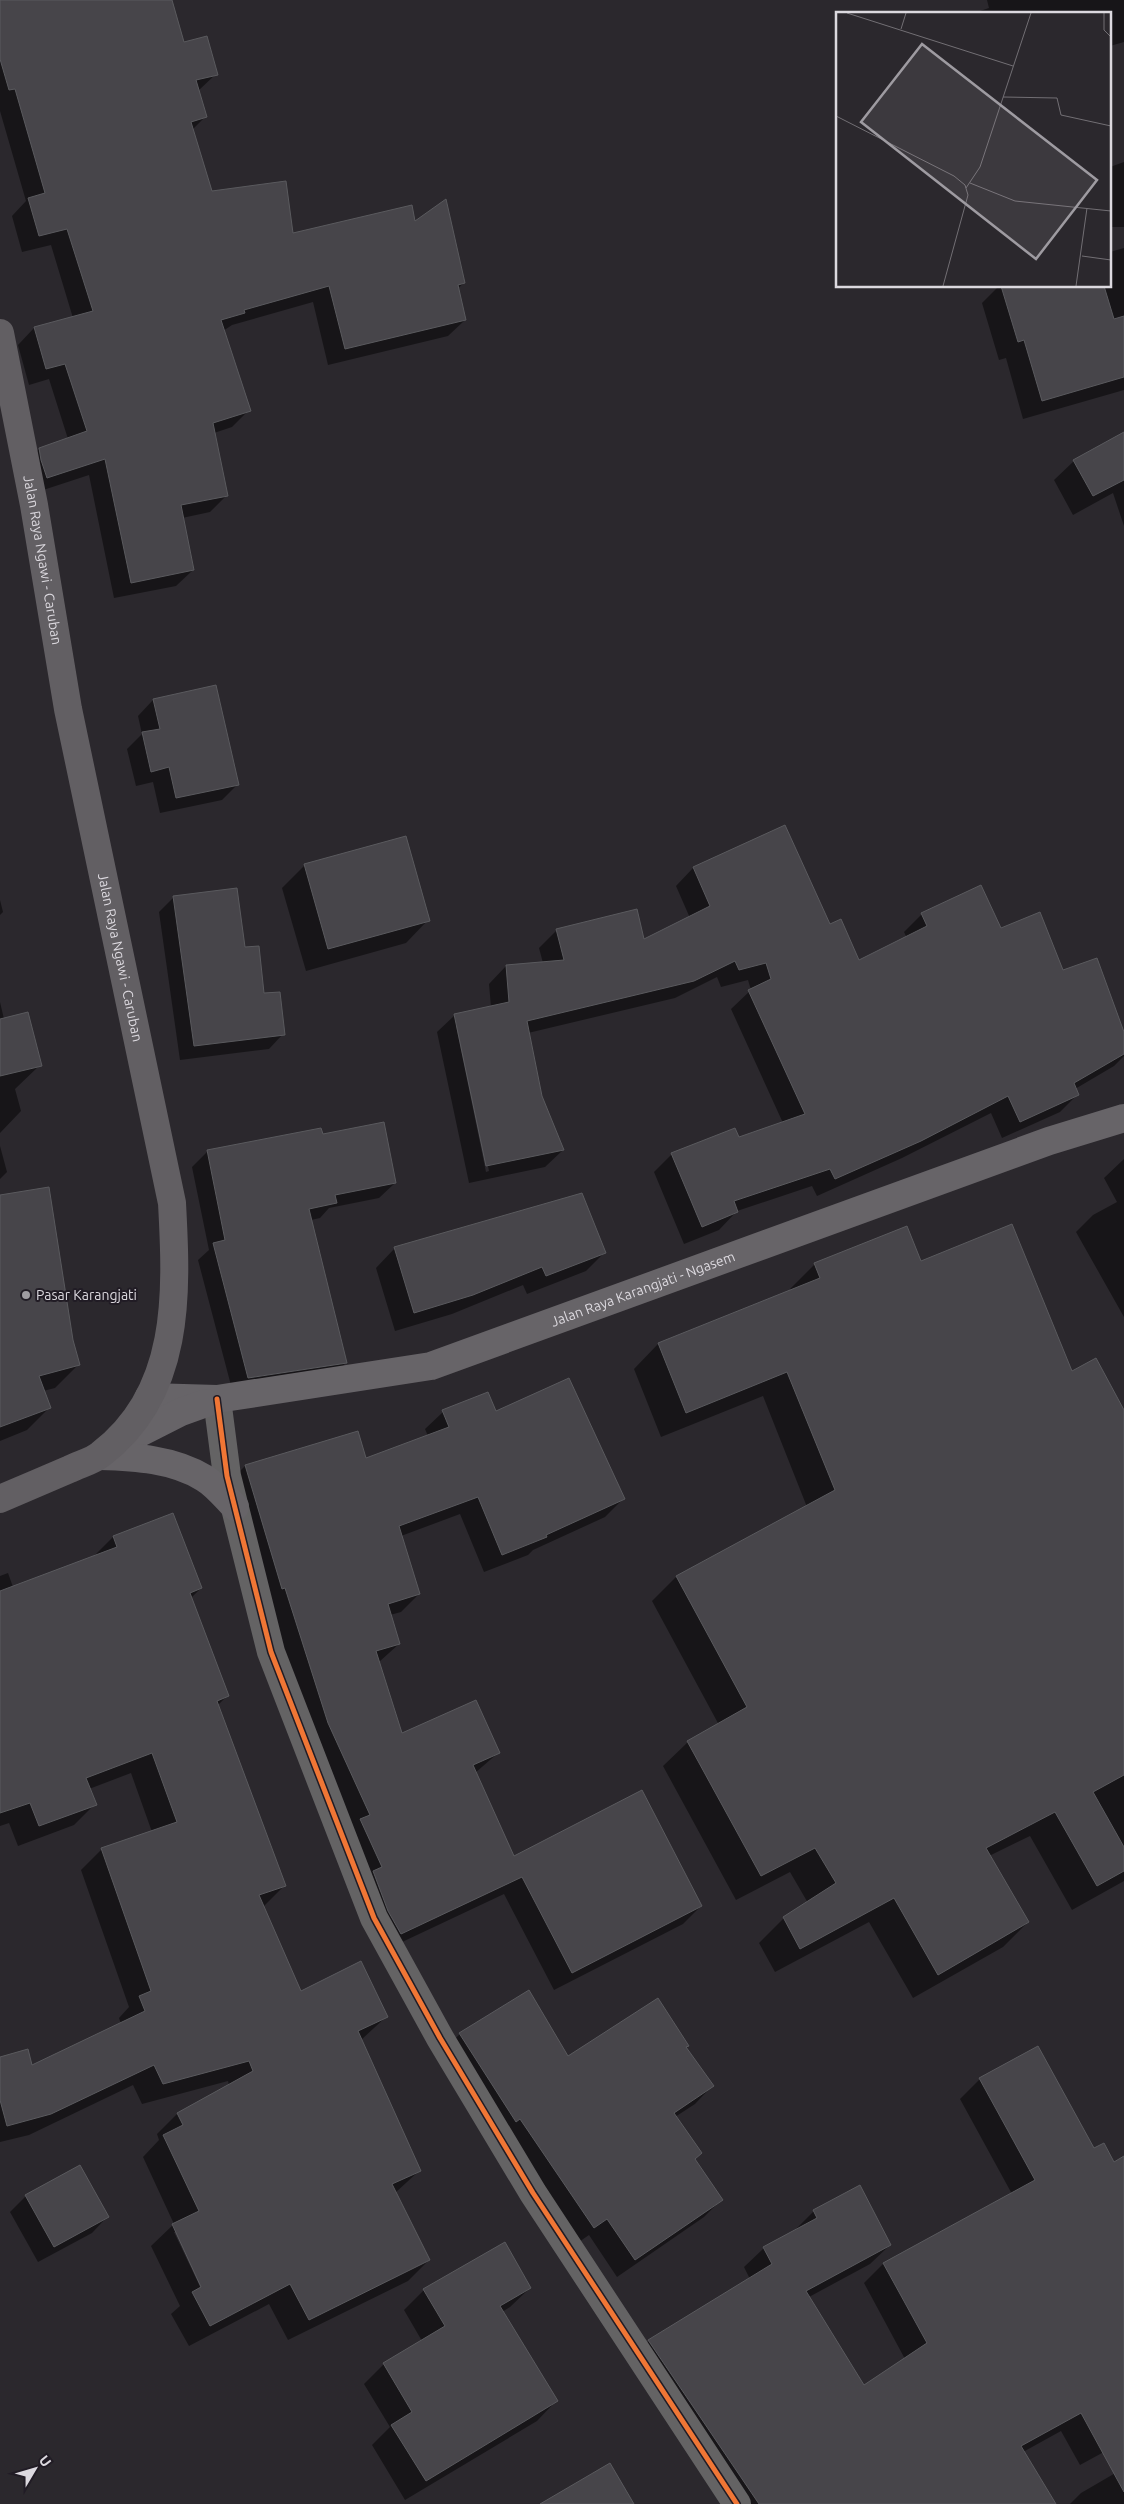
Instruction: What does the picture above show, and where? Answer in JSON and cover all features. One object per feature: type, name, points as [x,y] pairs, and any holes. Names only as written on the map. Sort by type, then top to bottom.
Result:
[{"type":"highway","name":"Jalan Raya Ngawi - Caruban","points":[[0,333],[34,505],[68,709],[172,1203],[176,1270],[172,1322],[163,1366],[150,1397],[133,1426],[102,1453],[0,1499]]},
{"type":"main road","name":"Jalan Raya Karangjati - Ngasem","points":[[150,1397],[217,1399],[431,1366],[1049,1141],[1124,1118]]},
{"type":"main road","points":[[102,1453],[181,1412],[217,1399]]},
{"type":"main road","points":[[102,1453],[173,1464],[205,1478],[235,1507]]},
{"type":"street","points":[[217,1399],[226,1476],[271,1652],[374,1918],[440,2038],[533,2193],[737,2504]]},
{"type":"building","points":[[0,0],[172,0],[184,42],[207,36],[218,75],[196,80],[207,117],[191,122],[212,191],[286,181],[293,233],[412,205],[415,221],[446,199],[465,283],[458,285],[466,320],[345,349],[329,286],[244,310],[245,313],[221,320],[251,411],[213,423],[228,496],[181,505],[194,570],[131,583],[105,459],[47,478],[39,448],[87,431],[65,364],[46,369],[34,327],[93,311],[67,229],[39,236],[28,198],[45,193],[15,89],[9,90],[0,59]]},
{"type":"building","points":[[1002,288],[1105,288],[1114,319],[1124,316],[1124,377],[1042,401],[1024,340],[1018,342]]},
{"type":"building","points":[[1124,432],[1124,480],[1093,496],[1073,460]]},
{"type":"building","points":[[216,685],[239,785],[176,798],[169,767],[151,772],[142,732],[160,729],[153,699]]},
{"type":"building","points":[[785,825],[830,924],[841,919],[859,960],[927,926],[921,913],[981,885],[1001,928],[1040,912],[1063,970],[1097,958],[1124,1032],[1124,1054],[1074,1083],[1079,1095],[1020,1122],[1008,1096],[921,1141],[835,1179],[830,1169],[734,1201],[738,1212],[702,1227],[671,1153],[735,1128],[739,1137],[805,1114],[748,990],[771,979],[766,963],[739,970],[735,961],[694,981],[527,1021],[542,1096],[564,1150],[486,1166],[454,1014],[509,1002],[506,965],[564,960],[556,929],[637,909],[644,939],[710,906],[693,867]]},
{"type":"building","points":[[406,836],[430,921],[328,949],[304,864]]},
{"type":"building","points":[[237,888],[245,947],[259,946],[264,993],[280,992],[285,1035],[194,1046],[173,896]]},
{"type":"building","points":[[28,1012],[42,1066],[0,1076],[0,1019]]},
{"type":"building","points":[[384,1122],[396,1183],[335,1195],[337,1203],[309,1209],[347,1363],[248,1378],[213,1243],[225,1240],[207,1150],[321,1128],[323,1134]]},
{"type":"building","points":[[49,1187],[73,1340],[80,1365],[39,1376],[51,1408],[0,1427],[0,1195]]},
{"type":"building","points":[[582,1193],[606,1253],[546,1276],[542,1267],[473,1295],[414,1313],[394,1247]]},
{"type":"building","points":[[1012,1224],[1072,1371],[1096,1358],[1124,1410],[1124,1775],[1093,1792],[1124,1847],[1124,1871],[1097,1886],[1055,1812],[986,1848],[1029,1922],[938,1975],[894,1898],[800,1949],[783,1917],[836,1883],[815,1848],[761,1876],[687,1741],[747,1707],[676,1576],[835,1490],[787,1372],[686,1413],[658,1343],[820,1278],[814,1263],[907,1226],[921,1261]]},
{"type":"building","points":[[569,1378],[625,1499],[546,1535],[547,1537],[502,1555],[478,1497],[399,1526],[420,1594],[388,1604],[400,1644],[376,1651],[402,1733],[476,1700],[500,1753],[473,1765],[514,1856],[642,1790],[702,1906],[572,1973],[522,1877],[401,1934],[388,1911],[373,1871],[382,1867],[360,1819],[370,1815],[328,1723],[285,1588],[282,1589],[245,1465],[358,1431],[366,1458],[449,1427],[442,1410],[488,1392],[496,1411]]},
{"type":"building","points":[[173,1513],[202,1588],[190,1593],[229,1696],[217,1701],[286,1886],[259,1895],[301,1991],[361,1961],[388,2017],[358,2031],[421,2171],[392,2184],[430,2260],[309,2320],[290,2284],[210,2326],[192,2292],[201,2287],[172,2224],[199,2211],[163,2135],[183,2125],[177,2113],[253,2071],[249,2061],[163,2084],[154,2065],[51,2114],[7,2126],[0,2100],[0,2057],[28,2049],[32,2065],[145,2011],[139,1996],[151,1991],[101,1848],[177,1822],[152,1753],[86,1778],[97,1805],[39,1826],[30,1803],[0,1813],[0,1591],[117,1547],[113,1536]]},
{"type":"building","points":[[529,1990],[568,2056],[658,1998],[689,2046],[686,2047],[714,2086],[674,2113],[702,2153],[695,2159],[723,2200],[635,2260],[607,2219],[594,2228],[520,2119],[516,2122],[459,2033]]},
{"type":"building","points":[[1038,2046],[1094,2148],[1104,2143],[1114,2162],[1124,2156],[1124,2492],[1081,2413],[1021,2446],[1056,2504],[759,2504],[648,2340],[772,2264],[763,2247],[817,2218],[813,2210],[860,2185],[891,2245],[806,2291],[864,2385],[927,2343],[883,2263],[1035,2180],[979,2078]]},
{"type":"building","points":[[80,2165],[109,2217],[54,2247],[25,2195]]},
{"type":"building","points":[[505,2242],[531,2288],[500,2306],[558,2401],[426,2481],[391,2425],[412,2412],[383,2363],[445,2326],[423,2289]]},
{"type":"building","points":[[610,2463],[634,2504],[540,2504]]},
{"type":"cycle path","points":[[217,1399],[227,1476],[271,1652],[374,1918],[440,2038],[533,2193],[737,2504]]},
{"type":"place","name":"Pasar Karangjati","points":[[26,1295]]}]
